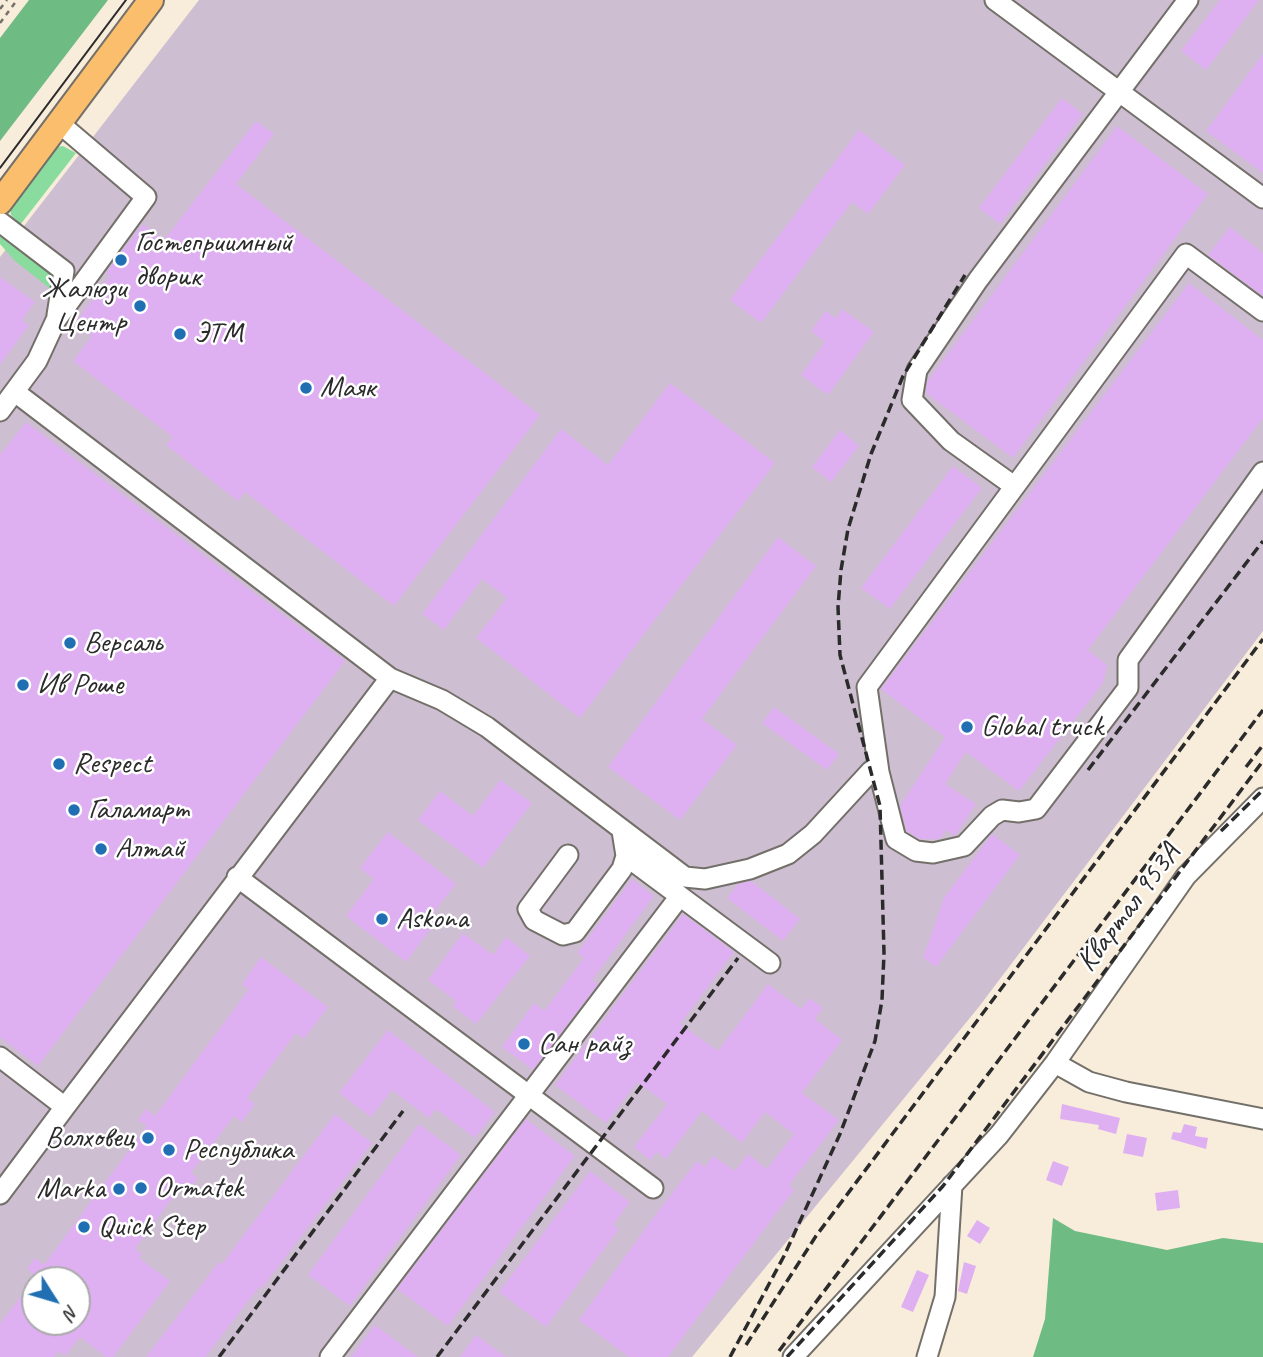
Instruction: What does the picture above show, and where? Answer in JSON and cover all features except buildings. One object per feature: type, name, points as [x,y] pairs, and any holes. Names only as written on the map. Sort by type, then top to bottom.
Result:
[{"type":"main road","points":[[0,202],[151,0]]},
{"type":"street","points":[[995,0],[1263,198]]},
{"type":"street","points":[[1014,486],[951,441],[912,400],[917,370],[978,280],[1188,0]]},
{"type":"street","points":[[0,411],[37,361],[56,320],[146,197],[58,123]]},
{"type":"street","points":[[0,222],[64,271],[56,320]]},
{"type":"street","points":[[1263,311],[1186,254],[867,687],[879,772],[896,839],[916,851],[933,853],[964,846],[992,816],[1002,810],[1019,812],[1036,809],[1128,688],[1128,660],[1263,472]]},
{"type":"street","points":[[15,392],[390,678],[442,700],[486,727],[685,877],[705,879],[750,869],[788,854],[813,834],[871,771],[879,772]]},
{"type":"street","points":[[0,1194],[390,678]]},
{"type":"street","name":"Квартал 953А","points":[[793,1357],[999,1135],[1055,1063],[1186,876],[1263,798]]},
{"type":"street","points":[[568,855],[528,909],[534,920],[563,934],[575,932],[622,869],[626,856],[622,831]]},
{"type":"street","points":[[626,856],[770,963]]},
{"type":"street","points":[[237,877],[653,1188]]},
{"type":"street","points":[[330,1357],[475,1161],[530,1096],[680,896]]},
{"type":"street","points":[[0,1057],[65,1107]]},
{"type":"street","points":[[1055,1063],[1101,1085],[1263,1119]]},
{"type":"street","points":[[928,1357],[945,1297],[952,1185]]},
{"type":"path","points":[[0,9],[7,0]]},
{"type":"path","points":[[0,23],[18,0]]},
{"type":"shaded area","points":[[199,0],[1263,0],[1263,631],[978,1008],[692,1357],[0,1357],[0,257]]},
{"type":"green space","points":[[29,0],[108,0],[0,141],[0,38]]},
{"type":"green space","points":[[63,146],[76,153],[20,225],[11,215],[10,208],[57,147]]},
{"type":"green space","points":[[0,235],[55,274],[52,290],[15,261],[0,244]]},
{"type":"green space","points":[[1053,1218],[1075,1231],[1167,1250],[1223,1238],[1263,1243],[1263,1357],[1033,1357],[1045,1319]]},
{"type":"tram line","points":[[0,168],[126,0]]},
{"type":"railway","points":[[730,1357],[784,1256],[840,1134],[875,1041],[882,1000],[884,953],[880,806],[840,655],[838,607],[841,570],[848,529],[871,454],[903,376],[965,275]]},
{"type":"railway","points":[[1088,770],[1263,541]]},
{"type":"railway","points":[[746,1345],[816,1236],[1263,639]]},
{"type":"railway","points":[[779,1351],[1263,710]]},
{"type":"railway","points":[[1246,767],[1263,745]]},
{"type":"railway","points":[[787,1357],[943,1186],[1263,761]]},
{"type":"railway","points":[[1221,831],[1263,790]]},
{"type":"railway","points":[[437,1357],[738,958]]},
{"type":"railway","points":[[219,1357],[403,1111]]},
{"type":"place","name":"Гостеприимный дворик","points":[[121,260]]},
{"type":"place","name":"Жалюзи Центр","points":[[140,306]]},
{"type":"place","name":"ЭТМ","points":[[180,334]]},
{"type":"place","name":"Маяк","points":[[306,388]]},
{"type":"place","name":"Версаль","points":[[70,643]]},
{"type":"place","name":"Ив Роше","points":[[23,685]]},
{"type":"place","name":"Global truck","points":[[967,727]]},
{"type":"place","name":"Respect","points":[[59,764]]},
{"type":"place","name":"Галамарт","points":[[74,810]]},
{"type":"place","name":"Алтай","points":[[101,849]]},
{"type":"place","name":"Askona","points":[[382,919]]},
{"type":"place","name":"Сан райз","points":[[524,1044]]},
{"type":"place","name":"Волховец","points":[[148,1138]]},
{"type":"place","name":"Республика","points":[[169,1150]]},
{"type":"place","name":"Ormatek","points":[[141,1188]]},
{"type":"place","name":"Marka","points":[[119,1189]]},
{"type":"place","name":"Quick Step","points":[[84,1227]]}]
